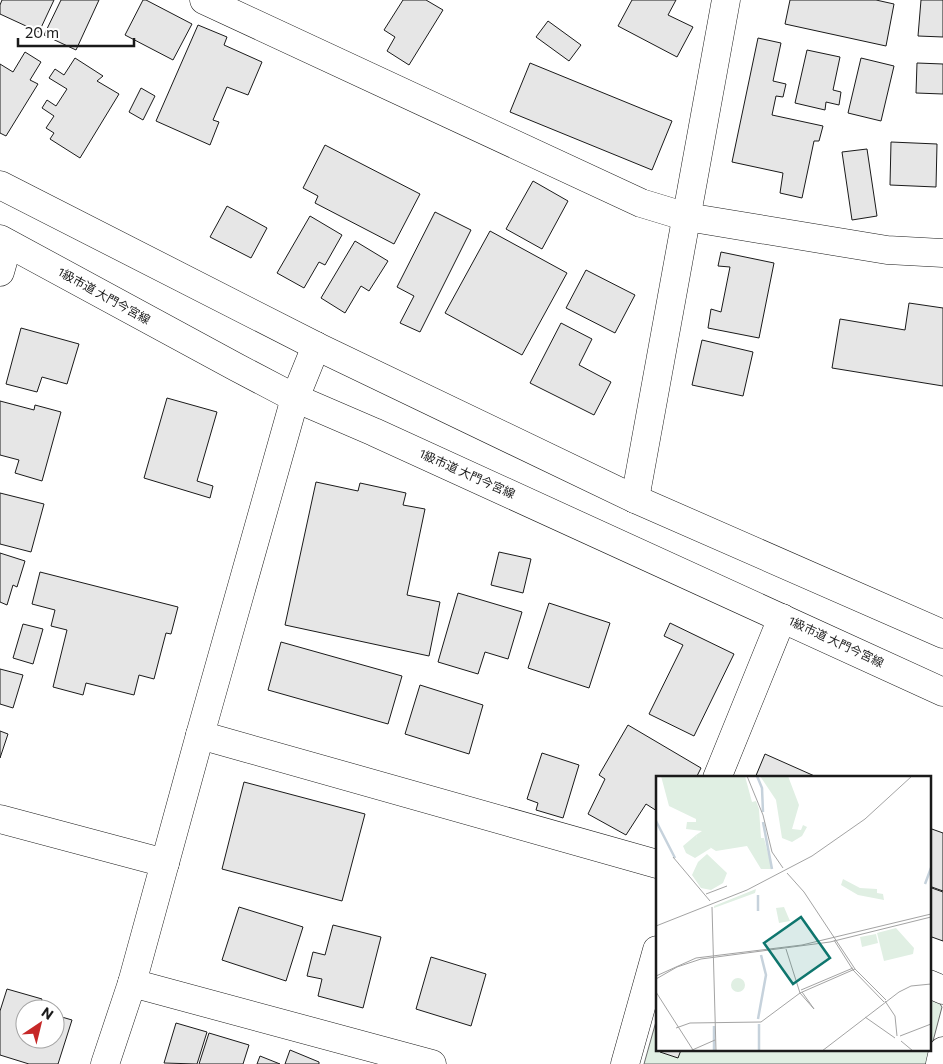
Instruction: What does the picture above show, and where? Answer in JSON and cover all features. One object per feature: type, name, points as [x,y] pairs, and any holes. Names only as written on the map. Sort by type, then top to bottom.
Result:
[{"type":"street","points":[[204,0],[640,203],[687,217],[886,250],[943,253]]},
{"type":"street","points":[[634,500],[726,0]]},
{"type":"street","points":[[0,185],[316,346],[634,500],[943,634]]},
{"type":"street","points":[[0,272],[4,241]]},
{"type":"street","name":"1級市道 大門今宮線","points":[[4,241],[236,368],[295,398],[374,432],[943,692]]},
{"type":"street","points":[[105,1064],[132,982],[295,398],[316,346]]},
{"type":"street","points":[[718,776],[782,618]]},
{"type":"street","points":[[200,735],[656,864]]},
{"type":"street","points":[[0,818],[165,863]]},
{"type":"street","points":[[625,1064],[656,954]]},
{"type":"street","points":[[132,982],[432,1064]]},
{"type":"street","points":[[930,984],[943,990]]},
{"type":"street","points":[[940,1064],[943,1051]]},
{"type":"green space","points":[[930,993],[934,995],[942,1007],[927,1064],[644,1064],[656,1022],[656,1052],[930,1052]]},
{"type":"building","points":[[2,0],[54,0],[39,32],[0,14]]},
{"type":"building","points":[[61,0],[99,0],[76,50],[44,35]]},
{"type":"building","points":[[143,0],[192,24],[173,60],[125,35]]},
{"type":"building","points":[[403,0],[426,0],[443,10],[409,65],[387,51],[395,37],[384,30]]},
{"type":"building","points":[[632,0],[676,0],[668,15],[693,27],[677,57],[618,26]]},
{"type":"building","points":[[790,0],[876,0],[894,4],[886,46],[785,24]]},
{"type":"building","points":[[921,0],[943,0],[943,37],[918,36]]},
{"type":"building","points":[[548,21],[581,45],[569,61],[536,37]]},
{"type":"building","points":[[198,25],[227,37],[224,45],[262,62],[248,95],[227,87],[213,120],[219,122],[210,145],[156,121]]},
{"type":"building","points":[[758,38],[781,43],[773,81],[786,84],[783,97],[776,96],[772,115],[823,126],[819,141],[814,141],[802,198],[780,193],[783,173],[732,162]]},
{"type":"building","points":[[807,50],[840,57],[833,90],[841,92],[839,105],[826,102],[825,110],[795,103]]},
{"type":"building","points":[[25,52],[41,62],[30,80],[38,84],[6,136],[0,133],[0,64],[13,72]]},
{"type":"building","points":[[75,58],[103,76],[97,81],[119,94],[80,158],[50,139],[54,133],[46,128],[54,116],[42,108],[47,100],[56,106],[67,89],[49,78],[55,69],[64,75]]},
{"type":"building","points":[[861,58],[894,66],[881,121],[848,113]]},
{"type":"building","points":[[530,63],[672,121],[652,170],[510,112]]},
{"type":"building","points":[[917,63],[943,64],[943,94],[916,93]]},
{"type":"building","points":[[141,88],[155,96],[143,120],[129,112]]},
{"type":"building","points":[[891,142],[937,144],[936,187],[890,185]]},
{"type":"building","points":[[325,145],[420,194],[394,244],[315,203],[318,196],[303,188]]},
{"type":"building","points":[[867,149],[877,216],[852,220],[842,152]]},
{"type":"building","points":[[533,181],[568,201],[542,249],[506,229]]},
{"type":"building","points":[[227,206],[267,228],[251,258],[210,237]]},
{"type":"building","points":[[435,212],[471,230],[420,332],[400,323],[414,296],[397,287]]},
{"type":"building","points":[[310,216],[342,235],[325,265],[319,262],[304,288],[277,273]]},
{"type":"building","points":[[490,231],[567,273],[522,355],[445,313]]},
{"type":"building","points":[[355,241],[388,261],[369,291],[361,286],[345,313],[321,298]]},
{"type":"building","points":[[721,252],[774,263],[759,338],[708,328],[711,309],[721,312],[730,267],[718,266]]},
{"type":"building","points":[[586,270],[635,295],[615,333],[566,308]]},
{"type":"building","points":[[909,303],[943,308],[943,386],[832,368],[840,319],[905,330]]},
{"type":"building","points":[[561,323],[592,339],[579,365],[611,382],[594,415],[530,383]]},
{"type":"building","points":[[21,328],[79,344],[67,384],[42,377],[37,392],[6,384]]},
{"type":"building","points":[[702,340],[753,352],[743,396],[692,385]]},
{"type":"building","points":[[167,398],[217,412],[197,481],[213,486],[210,498],[144,478]]},
{"type":"building","points":[[0,401],[34,410],[35,405],[61,412],[42,481],[15,473],[19,460],[0,455]]},
{"type":"building","points":[[316,482],[358,491],[360,483],[406,493],[403,505],[425,509],[407,595],[440,602],[429,656],[285,625]]},
{"type":"building","points":[[0,493],[44,504],[31,552],[0,544]]},
{"type":"building","points":[[499,552],[531,559],[523,593],[491,585]]},
{"type":"building","points":[[0,553],[25,561],[17,587],[13,585],[7,605],[0,602]]},
{"type":"building","points":[[40,572],[178,607],[171,634],[166,633],[154,679],[139,675],[134,695],[86,683],[83,695],[53,687],[67,630],[51,626],[55,610],[32,604]]},
{"type":"building","points":[[458,593],[522,612],[508,659],[485,652],[478,674],[438,662]]},
{"type":"building","points":[[549,603],[610,623],[589,688],[528,668]]},
{"type":"building","points":[[670,623],[734,654],[694,736],[649,714],[683,645],[664,636]]},
{"type":"building","points":[[23,624],[43,629],[33,664],[13,658]]},
{"type":"building","points":[[281,642],[402,676],[388,724],[268,690]]},
{"type":"building","points":[[0,669],[23,675],[13,708],[0,704]]},
{"type":"building","points":[[420,685],[483,705],[469,754],[405,734]]},
{"type":"building","points":[[628,725],[701,768],[697,776],[656,776],[656,810],[646,804],[626,835],[588,814],[605,779],[599,775]]},
{"type":"building","points":[[0,731],[8,734],[0,758]]},
{"type":"building","points":[[542,753],[579,765],[563,818],[536,810],[538,803],[527,799]]},
{"type":"building","points":[[765,754],[814,776],[756,776]]},
{"type":"building","points":[[244,782],[365,814],[342,901],[222,869]]},
{"type":"building","points":[[930,828],[943,833],[943,891],[930,886]]},
{"type":"building","points":[[930,887],[943,892],[943,941],[930,936]]},
{"type":"building","points":[[239,907],[303,927],[286,981],[222,960]]},
{"type":"building","points":[[333,925],[381,937],[363,1008],[318,996],[322,979],[307,976],[313,952],[325,955]]},
{"type":"building","points":[[431,957],[486,974],[471,1026],[416,1009]]},
{"type":"building","points":[[7,989],[42,999],[15,999],[15,1049],[63,1049],[58,1064],[29,1064],[0,1055],[0,1011]]},
{"type":"building","points":[[65,1018],[72,1020],[65,1042]]},
{"type":"building","points":[[176,1023],[207,1032],[197,1064],[164,1063]]},
{"type":"building","points":[[209,1033],[249,1045],[243,1064],[199,1064]]},
{"type":"building","points":[[290,1050],[319,1062],[319,1064],[285,1064]]},
{"type":"building","points":[[660,1052],[680,1052],[678,1058]]},
{"type":"building","points":[[260,1056],[280,1064],[257,1064]]}]
